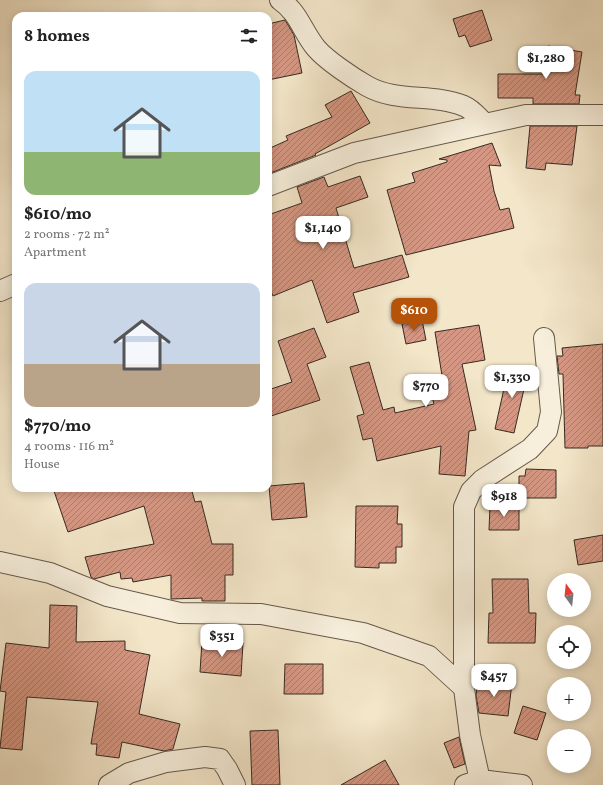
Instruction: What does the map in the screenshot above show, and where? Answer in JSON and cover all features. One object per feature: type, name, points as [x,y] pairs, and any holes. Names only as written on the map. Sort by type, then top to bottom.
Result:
[{"type":"street","points":[[280,0],[289,6],[316,48],[329,60],[367,86],[383,93],[404,97],[444,100],[466,107],[485,124]]},
{"type":"street","points":[[272,184],[354,153],[526,115],[603,115]]},
{"type":"street","points":[[0,291],[12,286]]},
{"type":"street","points":[[522,785],[476,783],[464,688],[464,507],[471,491],[482,480],[530,449],[546,431],[551,412],[544,338]]},
{"type":"street","points":[[0,562],[50,573],[107,596],[180,613],[261,614],[363,633],[429,656],[464,688]]},
{"type":"street","points":[[109,785],[129,773],[166,762],[205,757],[220,759],[228,769],[236,785]]},
{"type":"building","points":[[482,10],[492,40],[470,47],[465,35],[459,37],[453,19]]},
{"type":"building","points":[[285,20],[294,35],[302,73],[272,79],[272,23]]},
{"type":"building","points":[[548,46],[582,52],[575,95],[580,95],[579,104],[533,104],[533,98],[498,98],[498,74],[544,74]]},
{"type":"building","points":[[351,91],[370,123],[315,154],[316,155],[272,172],[272,147],[288,140],[286,136],[332,117],[325,105]]},
{"type":"building","points":[[530,126],[577,126],[572,165],[546,163],[545,170],[526,168]]},
{"type":"building","points":[[492,143],[501,166],[489,165],[494,191],[500,210],[509,208],[514,228],[406,255],[387,190],[415,182],[412,173],[447,162],[447,160],[439,159]]},
{"type":"building","points":[[360,176],[368,197],[336,208],[354,268],[402,255],[409,277],[353,293],[359,312],[327,323],[312,280],[273,296],[272,214],[302,203],[297,187],[324,177],[328,187]]},
{"type":"building","points":[[422,320],[426,340],[406,344],[402,324]]},
{"type":"building","points":[[479,325],[485,360],[462,364],[476,430],[469,431],[465,476],[439,474],[441,446],[377,461],[372,438],[363,440],[357,416],[364,414],[350,367],[369,362],[383,410],[394,407],[395,413],[434,404],[432,397],[445,394],[435,332]]},
{"type":"building","points":[[314,328],[326,357],[307,364],[320,400],[272,416],[272,389],[292,382],[278,341]]},
{"type":"building","points":[[603,344],[603,446],[588,446],[588,448],[565,448],[563,374],[559,374],[557,356],[563,356],[562,348]]},
{"type":"building","points":[[509,366],[529,367],[514,433],[495,429]]},
{"type":"building","points":[[526,469],[556,470],[556,498],[519,498],[519,476],[525,476]]},
{"type":"building","points":[[304,483],[307,517],[272,520],[270,492],[272,492],[272,486]]},
{"type":"building","points":[[54,492],[192,492],[195,502],[201,501],[212,544],[233,544],[233,575],[225,575],[225,601],[202,601],[202,598],[171,599],[171,575],[133,582],[132,578],[121,579],[120,572],[94,579],[91,577],[85,557],[154,544],[144,506],[68,532]]},
{"type":"building","points":[[356,506],[398,506],[397,524],[402,524],[402,547],[396,547],[396,563],[379,563],[379,568],[355,567]]},
{"type":"building","points":[[490,506],[519,506],[519,530],[489,530]]},
{"type":"building","points":[[603,535],[603,561],[578,565],[574,540]]},
{"type":"building","points":[[492,579],[528,579],[529,613],[536,613],[535,643],[488,643],[489,613],[493,613]]},
{"type":"building","points":[[50,605],[77,606],[76,642],[125,641],[125,650],[150,655],[139,714],[180,724],[173,749],[164,751],[122,742],[119,758],[96,755],[97,744],[91,744],[98,702],[27,697],[22,750],[0,748],[6,692],[0,691],[6,643],[49,648]]},
{"type":"building","points":[[202,641],[243,643],[241,676],[200,672]]},
{"type":"building","points":[[285,664],[323,664],[323,694],[284,694]]},
{"type":"building","points":[[478,680],[512,683],[508,716],[479,713],[476,695]]},
{"type":"building","points":[[523,706],[546,713],[537,740],[514,733]]},
{"type":"building","points":[[278,730],[280,785],[252,785],[250,731]]},
{"type":"building","points":[[459,737],[465,764],[454,768],[444,743]]},
{"type":"building","points":[[385,760],[399,785],[341,785]]}]
